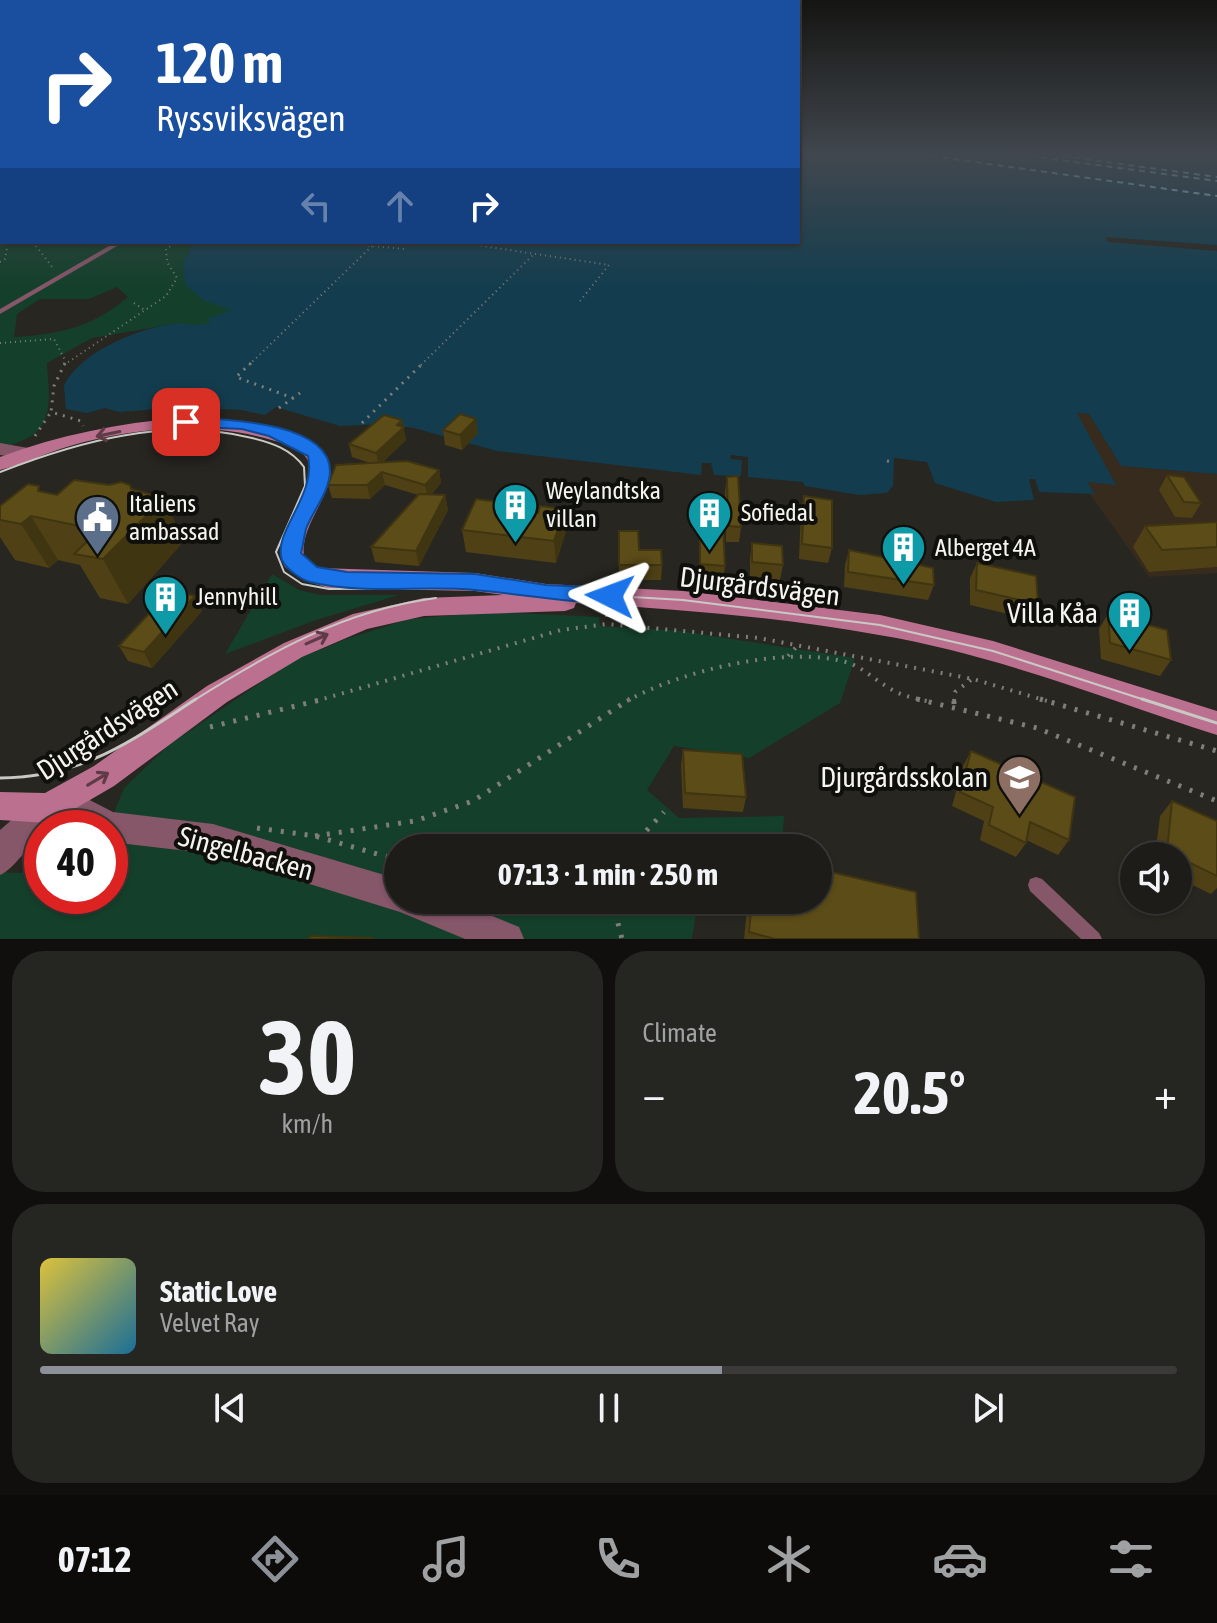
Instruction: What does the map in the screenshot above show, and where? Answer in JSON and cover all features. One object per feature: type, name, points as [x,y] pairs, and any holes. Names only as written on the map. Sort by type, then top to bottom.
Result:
[{"type":"street","name":"Djurgårdsvägen","points":[[29,448],[133,428],[186,422],[242,424],[303,444],[317,455],[321,472],[316,492],[291,545],[293,561],[311,574],[328,579],[475,582],[546,593],[714,604],[880,625],[993,651],[1217,723]]},
{"type":"street","points":[[0,449],[29,448]]},
{"type":"street","points":[[0,464],[29,448]]},
{"type":"street","name":"Djurgårdsvägen","points":[[0,806],[48,808],[104,776],[217,694],[293,650],[362,621],[424,607],[579,603],[684,609],[821,624],[927,642],[992,659],[1217,731]]},
{"type":"street","points":[[0,859],[12,839],[48,808]]},
{"type":"street","name":"Singelbacken","points":[[48,808],[80,810],[109,827],[213,839],[384,892]]},
{"type":"street","points":[[445,914],[507,939]]},
{"type":"lane","points":[[0,312],[118,244]]},
{"type":"lane","points":[[1036,885],[1093,939]]},
{"type":"path","points":[[0,262],[5,259],[8,244]]},
{"type":"path","points":[[35,244],[53,268],[57,279]]},
{"type":"path","points":[[29,448],[51,412],[60,369],[66,362],[166,296],[177,278],[167,262],[167,244]]},
{"type":"path","points":[[166,249],[174,244]]},
{"type":"path","points":[[348,244],[405,249]]},
{"type":"path","points":[[469,244],[609,265],[580,301]]},
{"type":"path","points":[[293,398],[236,377],[372,246]]},
{"type":"path","points":[[362,423],[534,254]]},
{"type":"path","points":[[134,303],[146,311]]},
{"type":"path","points":[[0,343],[54,339],[66,362]]},
{"type":"path","points":[[279,408],[300,393]]},
{"type":"path","points":[[51,412],[81,421],[86,434]]},
{"type":"path","points":[[887,461],[894,462]]},
{"type":"path","points":[[607,615],[607,624]]},
{"type":"path","points":[[205,728],[344,694],[456,658],[561,630],[607,624],[687,629],[799,644],[973,679],[1217,751]]},
{"type":"path","points":[[786,657],[799,644]]},
{"type":"path","points":[[315,836],[420,821],[471,803],[505,785],[540,755],[624,702],[666,681],[786,657],[840,660],[854,665],[905,696],[954,704],[1054,734],[1217,801]]},
{"type":"path","points":[[954,704],[955,692],[973,679]]},
{"type":"path","points":[[643,834],[664,812]]},
{"type":"path","points":[[616,914],[622,939]]},
{"type":"shaded area","points":[[1075,413],[1089,414],[1121,466],[1217,474],[1217,573],[1149,577],[1089,493],[1094,493],[1086,482],[1115,484]]},
{"type":"green space","points":[[0,244],[191,244],[189,255],[220,304],[233,310],[209,319],[212,322],[203,325],[174,324],[92,338],[47,363],[48,410],[41,427],[31,436],[0,451]],"holes":[[[117,287],[128,297],[74,328],[14,337],[17,314],[40,299],[89,299]]]},
{"type":"green space","points":[[272,574],[299,590],[320,595],[399,595],[316,620],[225,654]]},
{"type":"green space","points":[[491,612],[599,617],[600,626],[680,631],[855,658],[840,703],[749,758],[674,746],[647,790],[679,818],[784,816],[783,834],[384,834],[384,914],[696,914],[692,939],[0,939],[0,872],[24,871],[24,914],[128,914],[128,810],[115,810],[124,788],[169,745],[294,660],[409,619]]},
{"type":"water","points":[[800,200],[1217,200],[1217,474],[1121,466],[1089,414],[1077,413],[1116,485],[1087,482],[1095,494],[1039,492],[1035,479],[1029,479],[1034,500],[996,502],[935,483],[927,462],[894,458],[893,486],[887,493],[859,495],[805,486],[803,482],[748,477],[748,457],[731,455],[730,459],[742,460],[741,476],[714,475],[711,463],[702,463],[701,475],[497,451],[414,428],[383,424],[340,426],[276,407],[265,415],[241,410],[183,407],[119,412],[105,408],[87,413],[66,409],[64,385],[72,373],[97,352],[143,331],[173,324],[211,322],[208,319],[232,310],[203,300],[185,284],[183,261],[189,254],[191,244],[800,244]]},
{"type":"pier","points":[[1105,237],[1217,245],[1217,251],[1108,242]]},
{"type":"building","points":[[460,414],[476,419],[460,435],[443,430]]},
{"type":"building","points":[[384,415],[402,420],[397,425],[404,427],[376,453],[349,444]]},
{"type":"building","points":[[407,461],[439,470],[425,485],[382,472],[367,485],[328,485],[336,465]]},
{"type":"building","points":[[1167,475],[1184,477],[1201,503],[1184,502]]},
{"type":"building","points":[[738,476],[741,527],[728,526],[727,477]]},
{"type":"building","points":[[74,480],[109,485],[121,482],[130,485],[131,489],[164,498],[103,559],[74,554],[99,530],[31,516],[21,524],[0,520],[0,506],[28,484],[39,486],[38,491],[57,495]]},
{"type":"building","points":[[419,494],[445,495],[416,551],[371,547]]},
{"type":"building","points":[[804,496],[832,500],[832,548],[802,544]]},
{"type":"building","points":[[476,499],[498,502],[495,509],[538,513],[540,506],[565,509],[554,541],[462,530]]},
{"type":"building","points":[[1217,522],[1217,547],[1162,550],[1145,526]]},
{"type":"building","points":[[700,525],[723,526],[725,566],[700,564]]},
{"type":"building","points":[[619,531],[638,531],[639,550],[661,550],[662,565],[619,565]]},
{"type":"building","points":[[752,543],[782,546],[783,565],[752,562]]},
{"type":"building","points":[[849,550],[933,568],[934,585],[848,572]]},
{"type":"building","points":[[977,563],[1036,576],[1038,604],[976,590]]},
{"type":"building","points":[[171,590],[195,596],[144,652],[119,646]]},
{"type":"building","points":[[1108,614],[1167,630],[1171,660],[1110,643]]},
{"type":"building","points":[[683,750],[742,754],[746,797],[685,793]]},
{"type":"building","name":"Djurgårdsskolan","points":[[971,751],[1075,797],[1069,840],[1030,822],[1026,843],[989,825],[993,807],[960,792]]},
{"type":"building","points":[[1172,801],[1217,821],[1217,876],[1192,864],[1192,842],[1168,842]]},
{"type":"building","points":[[832,872],[916,892],[919,939],[775,939],[749,932],[751,914],[832,914]]},
{"type":"building","points":[[310,936],[373,938],[309,939]]},
{"type":"tram line","points":[[0,472],[92,442],[156,431],[220,432],[252,438],[287,451],[304,467],[305,486],[276,552],[284,572],[302,584],[329,589],[478,588],[683,600],[880,625],[993,651],[1148,701]]},
{"type":"tram line","points":[[193,701],[280,650],[339,623],[370,612],[436,598]]},
{"type":"tram line","points":[[0,778],[30,776],[81,764],[127,743],[196,699]]},
{"type":"tram line","points":[[1142,699],[1217,723]]},
{"type":"place","name":"Weylandtska villan","points":[[515,544]]},
{"type":"place","name":"Sofiedal","points":[[710,552]]},
{"type":"place","name":"Italiens ambassad","points":[[98,557]]},
{"type":"place","name":"Alberget 4A","points":[[904,587]]},
{"type":"place","name":"Jennyhill","points":[[165,636]]},
{"type":"place","name":"Villa Kåa","points":[[1129,652]]},
{"type":"place","name":"Djurgårdsskolan","points":[[1019,816]]},
{"type":"route","points":[[186,422],[242,424],[303,444],[317,455],[321,472],[316,492],[291,545],[293,561],[311,574],[347,580],[475,582],[546,593],[610,596]]}]
